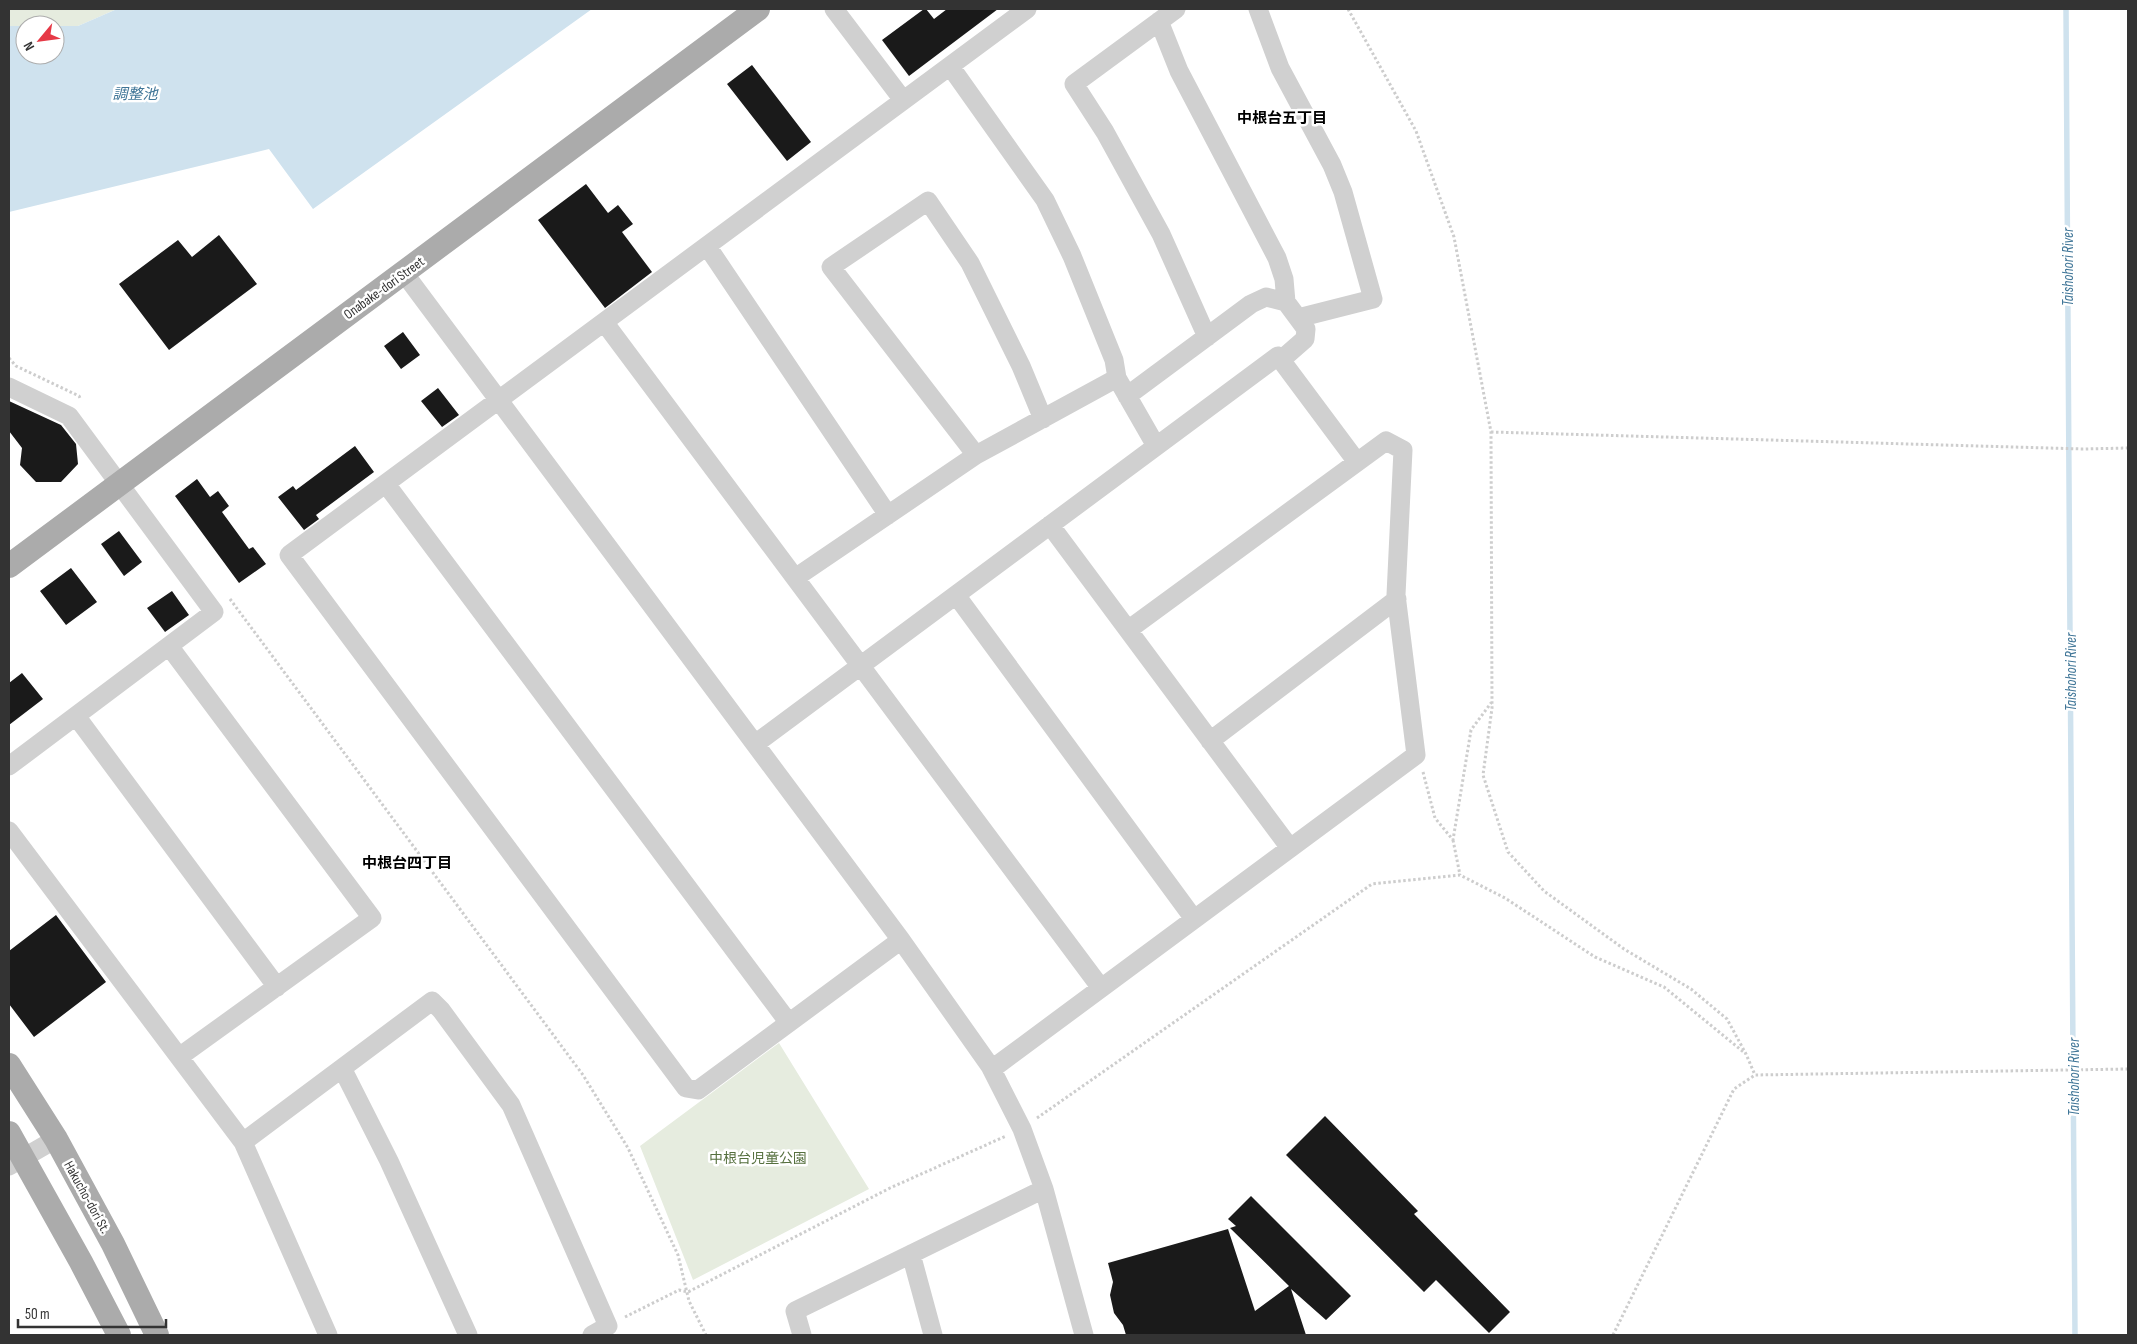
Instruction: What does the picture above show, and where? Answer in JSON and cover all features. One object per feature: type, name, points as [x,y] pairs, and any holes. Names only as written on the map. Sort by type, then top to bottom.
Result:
[{"type":"main road","name":"Onabake-dori Street","points":[[9,566],[758,9]]},
{"type":"main road","name":"Hakucho-dori St.","points":[[9,1065],[56,1139],[113,1244],[157,1335]]},
{"type":"main road","points":[[9,1133],[16,1162],[81,1262],[120,1335]]},
{"type":"street","points":[[834,9],[903,100]]},
{"type":"street","points":[[901,940],[698,1090],[686,1088],[289,555],[1027,9]]},
{"type":"street","points":[[1176,9],[1074,84],[1105,132],[1161,234],[1207,337]]},
{"type":"street","points":[[1258,9],[1280,68],[1332,165],[1343,192],[1372,299],[1298,318]]},
{"type":"street","points":[[1159,21],[1179,71],[1277,258],[1284,279],[1286,302],[1306,329],[1305,339],[1281,360]]},
{"type":"street","points":[[950,66],[1045,200],[1072,256],[1114,360],[1117,378],[1156,446]]},
{"type":"street","points":[[976,456],[831,267],[928,201],[970,263],[1021,366],[1043,419]]},
{"type":"street","points":[[707,246],[888,515]]},
{"type":"street","points":[[404,273],[500,399],[941,994],[992,1069],[1022,1129],[1044,1189],[1084,1335]]},
{"type":"street","points":[[1127,396],[1251,304],[1266,297],[1286,302]]},
{"type":"street","points":[[604,322],[1101,988]]},
{"type":"street","points":[[755,744],[1278,356],[1357,462]]},
{"type":"street","points":[[795,578],[976,456],[1117,378]]},
{"type":"street","points":[[9,386],[69,416],[214,612],[9,766]]},
{"type":"street","points":[[992,1069],[1416,755],[1397,599],[1403,450],[1386,441],[1128,630]]},
{"type":"street","points":[[386,484],[789,1023]]},
{"type":"street","points":[[1050,525],[1290,848]]},
{"type":"street","points":[[956,595],[1194,919]]},
{"type":"street","points":[[1210,741],[1397,599]]},
{"type":"street","points":[[169,646],[372,918],[179,1058]]},
{"type":"street","points":[[76,716],[277,987]]},
{"type":"street","points":[[9,830],[243,1142],[328,1335]]},
{"type":"street","points":[[243,1142],[432,1001],[441,1010],[511,1105],[600,1331]]},
{"type":"street","points":[[342,1068],[389,1160],[468,1335]]},
{"type":"street","points":[[16,1162],[56,1139]]},
{"type":"street","points":[[802,1335],[795,1311],[1044,1189]]},
{"type":"street","points":[[911,1254],[933,1335]]},
{"type":"path","points":[[1348,9],[1416,131],[1454,238],[1491,432],[1492,703],[1483,775],[1508,852],[1544,891],[1624,949],[1691,989],[1727,1019],[1755,1075]]},
{"type":"path","points":[[1491,432],[2062,448],[2128,448]]},
{"type":"path","points":[[226,594],[583,1075],[628,1148],[678,1255],[689,1301],[706,1335]]},
{"type":"path","points":[[1460,874],[1454,840],[1471,730],[1492,703]]},
{"type":"path","points":[[1416,755],[1420,760],[1435,818],[1454,840]]},
{"type":"path","points":[[600,1331],[679,1290],[688,1292],[890,1188],[1022,1129],[1372,884],[1460,874],[1505,898],[1595,957],[1664,987],[1746,1054]]},
{"type":"path","points":[[1613,1335],[1734,1088],[1755,1075],[2128,1069]]},
{"type":"green space","points":[[9,9],[117,9],[78,26],[65,26],[65,15],[15,15],[15,26],[9,26]]},
{"type":"green space","name":"中根台児童公園","points":[[779,1043],[869,1189],[693,1280],[640,1146]]},
{"type":"water","name":"調整池","points":[[117,9],[592,9],[313,209],[269,149],[9,212],[9,26],[15,26],[15,65],[65,65],[65,26],[78,26]]},
{"type":"building","points":[[924,9],[934,19],[947,9],[998,9],[909,76],[882,40]]},
{"type":"building","points":[[752,65],[811,142],[787,161],[727,84]]},
{"type":"building","points":[[586,184],[608,213],[618,205],[633,224],[622,232],[652,272],[605,308],[538,220]]},
{"type":"building","points":[[219,235],[257,284],[169,350],[119,284],[178,240],[192,257]]},
{"type":"building","points":[[403,332],[420,355],[401,369],[384,346]]},
{"type":"building","points":[[438,388],[459,415],[442,427],[421,401]]},
{"type":"building","points":[[9,401],[61,425],[76,444],[78,464],[61,482],[36,482],[20,465],[22,448],[9,431]]},
{"type":"building","points":[[355,446],[374,472],[316,515],[319,519],[304,530],[278,497],[293,486],[296,490]]},
{"type":"building","points":[[197,479],[210,497],[218,491],[229,506],[222,512],[249,549],[253,547],[266,564],[239,583],[175,496]]},
{"type":"building","points":[[119,531],[142,562],[124,576],[101,544]]},
{"type":"building","points":[[71,568],[97,602],[66,625],[40,591]]},
{"type":"building","points":[[172,591],[189,615],[165,632],[147,608]]},
{"type":"building","points":[[22,673],[43,699],[9,725],[9,683]]},
{"type":"building","points":[[56,915],[106,982],[34,1037],[9,1004],[9,951]]},
{"type":"building","points":[[1325,1116],[1418,1211],[1414,1214],[1510,1312],[1489,1333],[1436,1280],[1424,1292],[1286,1155]]},
{"type":"building","points":[[1251,1196],[1351,1296],[1326,1320],[1291,1289],[1306,1335],[1126,1335],[1123,1325],[1114,1313],[1110,1295],[1113,1282],[1108,1263],[1228,1229],[1255,1311],[1289,1286],[1230,1228],[1236,1226],[1228,1219]]},
{"type":"waterway","name":"Taishohori River","points":[[2066,9],[2075,1335]]},
{"type":"district","name":"中根台五丁目","points":[[1282,118]]},
{"type":"district","name":"中根台四丁目","points":[[407,863]]}]
